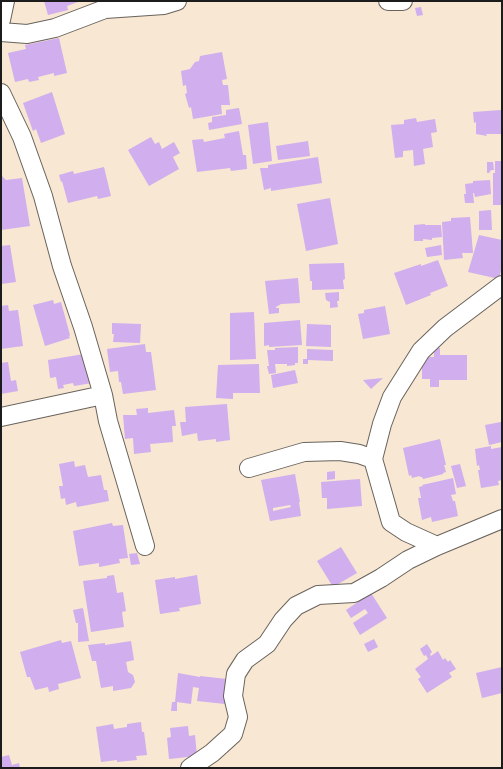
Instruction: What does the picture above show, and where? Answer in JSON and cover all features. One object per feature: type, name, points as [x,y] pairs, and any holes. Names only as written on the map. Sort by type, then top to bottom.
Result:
[{"type":"street","points":[[1,20],[5,1]]},
{"type":"street","points":[[1,32],[27,34],[55,28],[105,9],[164,5],[177,1]]},
{"type":"street","points":[[388,1],[403,1]]},
{"type":"street","points":[[3,102],[22,137],[42,196],[62,266],[83,327],[103,395],[108,421],[145,546]]},
{"type":"street","points":[[437,546],[406,532],[391,522],[373,459],[382,424],[392,397],[421,351],[445,328],[502,285]]},
{"type":"street","points":[[1,417],[103,395]]},
{"type":"street","points":[[249,468],[304,452],[340,451],[359,454],[373,459]]},
{"type":"street","points":[[190,768],[212,753],[233,734],[238,717],[233,696],[236,674],[245,660],[266,644],[283,620],[296,606],[318,595],[354,593],[381,578],[408,560],[437,546],[502,519]]},
{"type":"building","points":[[44,1],[78,2],[67,6],[68,10],[48,15]]},
{"type":"building","points":[[421,7],[423,15],[417,16],[415,8]]},
{"type":"building","points":[[59,38],[67,73],[54,76],[54,73],[38,77],[39,80],[29,82],[28,79],[15,82],[8,53],[26,49],[25,45]]},
{"type":"building","points":[[222,52],[227,79],[222,80],[223,85],[228,85],[230,105],[221,105],[222,114],[193,119],[191,107],[189,108],[185,94],[187,93],[186,85],[183,86],[181,71],[190,69],[195,62],[199,61],[200,56]]},
{"type":"building","points":[[52,92],[65,134],[41,143],[36,129],[33,131],[23,103]]},
{"type":"building","points":[[239,108],[242,124],[209,130],[208,123],[212,122],[212,117],[226,115],[226,110]]},
{"type":"building","points":[[501,110],[501,134],[486,134],[487,136],[476,134],[476,122],[474,123],[473,112]]},
{"type":"building","points":[[416,118],[417,122],[435,119],[437,132],[431,133],[433,147],[423,149],[425,164],[414,166],[413,150],[403,151],[403,157],[395,158],[391,125],[404,124],[404,120]]},
{"type":"building","points":[[268,122],[272,161],[253,164],[248,125]]},
{"type":"building","points":[[239,131],[243,155],[246,155],[247,169],[231,171],[230,168],[197,172],[192,140],[203,139],[204,142],[225,138],[224,134]]},
{"type":"building","points":[[151,137],[155,144],[159,142],[162,149],[174,142],[180,153],[173,157],[179,169],[149,186],[128,150]]},
{"type":"building","points":[[308,141],[310,156],[278,160],[276,146]]},
{"type":"building","points":[[318,157],[322,183],[271,191],[271,188],[264,190],[260,168],[268,168],[268,165]]},
{"type":"building","points":[[495,161],[502,161],[502,205],[493,205],[493,173],[495,173]]},
{"type":"building","points":[[487,162],[493,162],[494,170],[491,170],[489,173],[487,173]]},
{"type":"building","points":[[104,167],[111,196],[98,199],[97,196],[68,203],[59,175],[73,171],[74,174]]},
{"type":"building","points":[[1,176],[6,180],[22,178],[30,226],[1,230]]},
{"type":"building","points":[[490,180],[491,194],[475,197],[473,193],[474,203],[465,203],[465,184],[473,183],[473,181]]},
{"type":"building","points":[[330,198],[338,244],[306,251],[297,204]]},
{"type":"building","points":[[491,210],[492,230],[479,230],[479,211]]},
{"type":"building","points":[[470,217],[473,253],[462,253],[463,258],[444,260],[442,222],[451,221],[451,218]]},
{"type":"building","points":[[414,225],[441,225],[442,237],[432,238],[432,240],[423,239],[423,241],[414,241]]},
{"type":"building","points":[[479,235],[502,240],[502,266],[499,279],[468,272]]},
{"type":"building","points":[[10,245],[16,282],[1,284],[1,246]]},
{"type":"building","points":[[441,245],[442,255],[427,257],[425,248]]},
{"type":"building","points":[[438,260],[448,286],[406,305],[394,273]]},
{"type":"building","points":[[344,263],[344,289],[312,290],[309,264]]},
{"type":"building","points":[[298,278],[300,303],[281,304],[276,307],[279,308],[279,313],[269,314],[265,281]]},
{"type":"building","points":[[339,292],[339,301],[337,301],[338,307],[330,308],[330,302],[326,300],[325,293]]},
{"type":"building","points":[[53,300],[54,304],[61,302],[70,338],[45,346],[33,305]]},
{"type":"building","points":[[8,305],[9,311],[18,310],[23,346],[1,349],[1,306]]},
{"type":"building","points":[[385,306],[390,334],[363,339],[358,314],[364,313],[364,310]]},
{"type":"building","points":[[254,312],[256,359],[230,360],[230,313]]},
{"type":"building","points":[[300,320],[302,345],[264,346],[264,323]]},
{"type":"building","points":[[112,323],[141,324],[140,343],[113,342],[114,334],[112,334]]},
{"type":"building","points":[[307,324],[331,325],[331,347],[306,346]]},
{"type":"building","points":[[145,344],[146,352],[151,352],[156,390],[123,394],[121,382],[119,382],[118,371],[110,372],[107,349]]},
{"type":"building","points":[[298,347],[298,363],[287,366],[287,364],[275,364],[276,373],[269,374],[267,366],[269,366],[267,350],[275,350],[275,348]]},
{"type":"building","points":[[434,348],[440,348],[440,355],[467,355],[467,380],[439,380],[439,387],[430,387],[430,379],[422,379],[422,361],[423,357],[434,357]]},
{"type":"building","points":[[307,349],[333,350],[333,361],[308,360],[308,364],[303,364],[303,359],[307,359]]},
{"type":"building","points":[[84,354],[92,383],[74,386],[73,383],[63,385],[64,388],[58,389],[56,377],[50,378],[48,360]]},
{"type":"building","points":[[8,362],[11,381],[16,380],[18,391],[1,394],[1,363]]},
{"type":"building","points":[[259,364],[260,393],[233,393],[233,399],[216,398],[218,365]]},
{"type":"building","points":[[295,370],[298,383],[273,388],[271,375]]},
{"type":"building","points":[[383,378],[371,389],[363,380]]},
{"type":"building","points":[[227,404],[230,440],[216,442],[216,439],[198,441],[197,433],[182,436],[180,422],[186,422],[185,407]]},
{"type":"building","points":[[148,408],[148,413],[174,410],[176,426],[172,426],[173,442],[150,444],[151,452],[134,454],[133,438],[125,439],[123,415],[137,415],[136,409]]},
{"type":"building","points":[[501,422],[502,442],[489,445],[485,425]]},
{"type":"building","points":[[440,439],[446,465],[444,465],[446,472],[423,479],[420,476],[412,478],[411,475],[409,476],[403,448]]},
{"type":"building","points":[[491,446],[491,449],[502,447],[502,480],[498,481],[499,485],[481,488],[478,470],[480,470],[479,465],[477,466],[475,449]]},
{"type":"building","points":[[74,461],[75,467],[85,465],[88,477],[101,475],[104,490],[107,490],[109,501],[77,507],[76,502],[66,505],[65,498],[61,499],[59,486],[63,486],[59,464]]},
{"type":"building","points":[[460,464],[466,486],[457,488],[451,466]]},
{"type":"building","points":[[335,471],[335,479],[327,480],[327,472]]},
{"type":"building","points":[[295,474],[301,516],[270,521],[261,480]],"holes":[[[290,505],[291,507],[273,511],[273,508]]]},
{"type":"building","points":[[453,478],[456,494],[451,495],[453,501],[455,501],[458,516],[432,522],[431,517],[422,520],[418,498],[421,498],[419,487]]},
{"type":"building","points":[[360,479],[362,506],[327,509],[327,498],[322,498],[321,482]]},
{"type":"building","points":[[112,523],[113,526],[123,525],[128,558],[119,559],[120,563],[99,567],[99,563],[79,566],[73,531]]},
{"type":"building","points":[[341,547],[357,573],[333,587],[317,561]]},
{"type":"building","points":[[137,553],[140,564],[131,565],[129,554]]},
{"type":"building","points":[[114,575],[117,593],[123,592],[126,611],[122,612],[124,627],[91,632],[83,581],[107,578],[107,576]]},
{"type":"building","points":[[197,575],[201,604],[179,608],[180,611],[160,614],[155,580],[175,577],[175,579]]},
{"type":"building","points":[[371,593],[387,618],[360,635],[353,623],[368,613],[365,609],[351,618],[346,610]]},
{"type":"building","points":[[83,608],[89,641],[78,642],[78,623],[76,623],[73,610]]},
{"type":"building","points":[[374,639],[378,647],[368,652],[364,644]]},
{"type":"building","points":[[61,640],[62,643],[71,641],[81,678],[58,684],[59,689],[49,692],[48,687],[35,690],[30,677],[27,677],[20,652]]},
{"type":"building","points":[[131,641],[134,660],[126,662],[128,672],[133,675],[135,682],[131,688],[113,691],[113,686],[101,688],[96,661],[92,661],[88,645],[105,643],[105,645]]},
{"type":"building","points":[[427,644],[432,652],[430,654],[431,656],[438,651],[443,660],[445,658],[448,662],[450,660],[456,669],[449,673],[452,677],[427,693],[418,679],[421,677],[415,669],[428,659],[426,655],[424,656],[420,649]]},
{"type":"building","points":[[502,667],[502,693],[482,698],[476,673]]},
{"type":"building","points":[[178,673],[200,677],[227,679],[225,704],[197,701],[199,688],[193,687],[191,704],[177,702],[177,711],[171,711],[172,702],[175,702]]},
{"type":"building","points":[[141,722],[147,755],[136,756],[137,760],[101,762],[96,727],[113,724],[114,729],[127,727],[127,724]]},
{"type":"building","points":[[188,726],[189,736],[195,735],[197,756],[169,759],[167,738],[171,737],[170,728]]},
{"type":"building","points":[[9,755],[12,765],[19,763],[20,768],[1,768],[1,757]]}]
